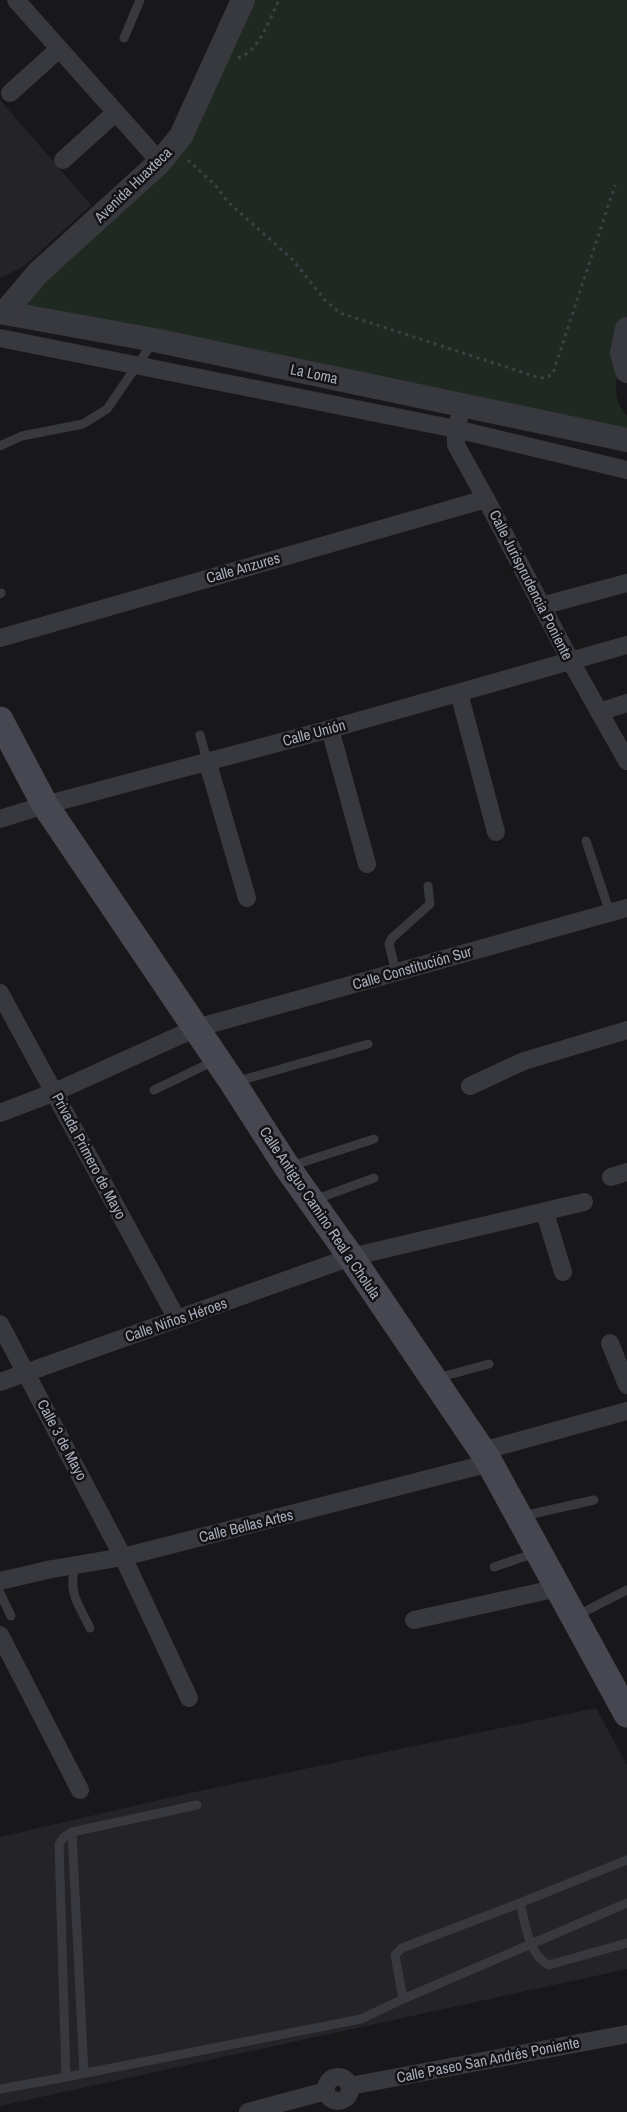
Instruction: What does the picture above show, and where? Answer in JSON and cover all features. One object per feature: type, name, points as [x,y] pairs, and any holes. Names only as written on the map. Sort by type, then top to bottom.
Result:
[{"type":"main road","name":"Calle Antiguo Camino Real a Cholula","points":[[0,720],[45,805],[287,1167],[351,1257],[486,1457],[627,1714]]},
{"type":"street","points":[[16,0],[115,113],[167,154]]},
{"type":"street","name":"Avenida Huaxteca","points":[[2,312],[38,273],[167,154],[181,136],[243,0]]},
{"type":"street","points":[[10,93],[59,49]]},
{"type":"street","points":[[63,160],[115,113]]},
{"type":"street","name":"La Loma","points":[[2,312],[154,340],[627,440]]},
{"type":"street","points":[[627,329],[622,353],[627,371]]},
{"type":"street","points":[[0,338],[456,429],[627,470]]},
{"type":"street","points":[[456,429],[464,405]]},
{"type":"street","name":"Calle Jurisprudencia Poniente","points":[[456,429],[456,445],[570,660],[627,761]]},
{"type":"street","name":"Calle Anzures","points":[[0,638],[486,499]]},
{"type":"street","points":[[541,606],[627,583]]},
{"type":"street","name":"Calle Unión","points":[[0,819],[627,645]]},
{"type":"street","points":[[459,693],[496,832]]},
{"type":"street","points":[[599,712],[627,703]]},
{"type":"street","points":[[330,729],[367,864]]},
{"type":"street","points":[[207,760],[247,898]]},
{"type":"street","name":"Calle Constitución Sur","points":[[0,1113],[55,1092],[196,1028],[619,910]]},
{"type":"street","name":"Privada Primero de Mayo","points":[[0,993],[177,1319]]},
{"type":"street","points":[[470,1086],[516,1064],[627,1030]]},
{"type":"street","name":"Calle Niños Héroes","points":[[0,1382],[351,1257],[584,1202]]},
{"type":"street","points":[[545,1212],[563,1272]]},
{"type":"street","name":"Calle 3 de Mayo","points":[[0,1324],[123,1557],[189,1698]]},
{"type":"street","points":[[610,1343],[627,1384]]},
{"type":"street","name":"Calle Bellas Artes","points":[[0,1581],[123,1557],[486,1457],[627,1412]]},
{"type":"street","points":[[414,1620],[558,1588]]},
{"type":"street","points":[[0,1635],[80,1790]]},
{"type":"street","name":"Calle Paseo San Andrés Poniente","points":[[248,2112],[326,2091],[328,2082],[335,2077],[345,2079],[350,2086],[627,2034]]},
{"type":"lane","points":[[124,39],[140,0]]},
{"type":"lane","points":[[0,446],[22,436],[83,424],[107,409],[154,340]]},
{"type":"lane","points":[[200,735],[207,760]]},
{"type":"lane","points":[[586,841],[619,910]]},
{"type":"lane","points":[[396,972],[388,944],[430,904],[428,886]]},
{"type":"lane","points":[[233,1083],[368,1044]]},
{"type":"lane","points":[[154,1090],[217,1060]]},
{"type":"lane","points":[[287,1167],[374,1139]]},
{"type":"lane","points":[[312,1201],[374,1178]]},
{"type":"lane","points":[[434,1379],[489,1364]]},
{"type":"lane","points":[[519,1517],[594,1500]]},
{"type":"lane","points":[[495,1567],[538,1552]]},
{"type":"lane","points":[[75,1565],[72,1590],[90,1628]]},
{"type":"lane","points":[[574,1617],[627,1590]]},
{"type":"lane","points":[[0,1593],[11,1616]]},
{"type":"lane","points":[[66,2076],[59,1844],[72,1832],[197,1805]]},
{"type":"lane","points":[[72,1832],[84,2073]]},
{"type":"lane","points":[[403,1999],[395,1955],[398,1951],[627,1860]]},
{"type":"lane","points":[[0,2089],[361,2019],[531,1942],[627,1903]]},
{"type":"lane","points":[[520,1904],[531,1942],[542,1962],[549,1965],[627,1943]]},
{"type":"lane","points":[[64,2034],[82,2032]]},
{"type":"path","points":[[218,54],[238,58],[247,55],[257,43],[279,0]]},
{"type":"path","points":[[167,154],[216,186],[229,203],[293,260],[325,300],[340,313],[540,378],[548,377],[553,373],[615,185]]},
{"type":"shaded area","points":[[243,0],[627,0],[627,325],[616,395],[627,416],[627,440],[4,313],[160,162]]},
{"type":"shaded area","points":[[0,100],[91,205],[24,266],[0,278]]},
{"type":"shaded area","points":[[596,1708],[627,1765],[627,1969],[0,2106],[0,1837],[185,1794]]}]
